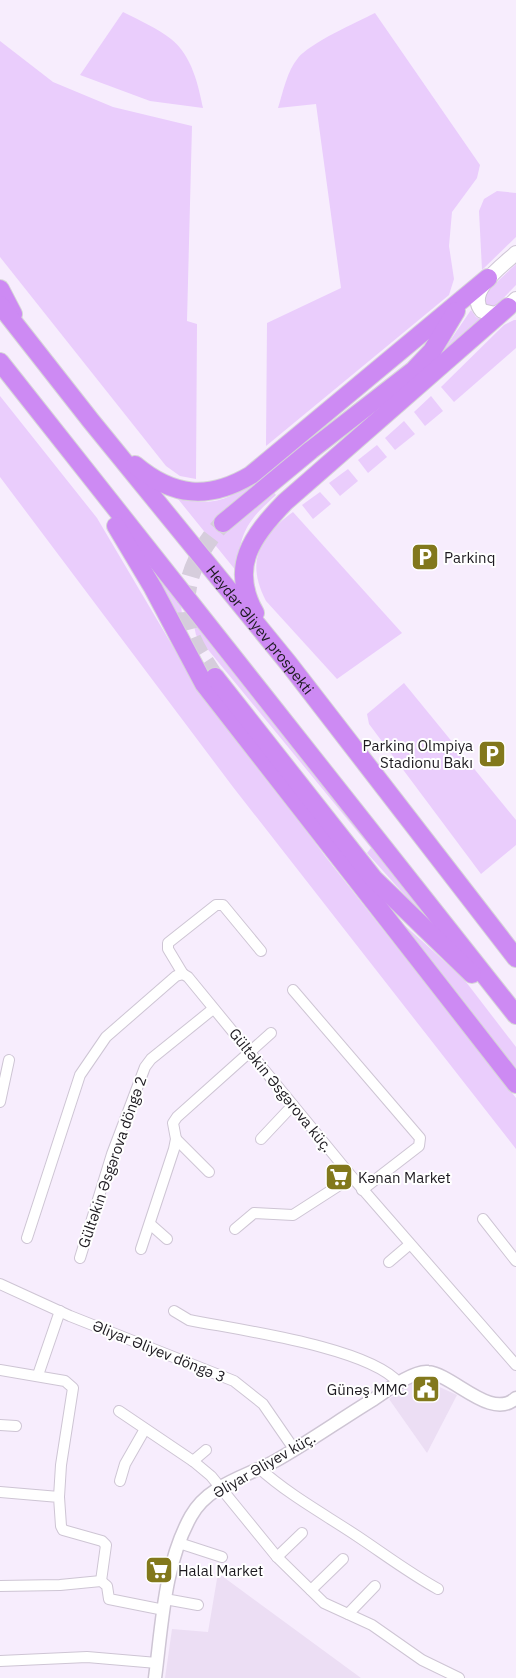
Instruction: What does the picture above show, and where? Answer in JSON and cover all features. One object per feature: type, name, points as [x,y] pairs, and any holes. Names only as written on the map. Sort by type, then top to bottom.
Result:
[{"type":"highway","points":[[90,421],[131,461],[154,479],[186,492],[214,491],[233,485],[251,474],[462,302],[488,278]]},
{"type":"highway","points":[[0,289],[23,332]]},
{"type":"highway","points":[[0,300],[23,332]]},
{"type":"highway","points":[[223,523],[263,488],[414,370],[432,351],[462,302]]},
{"type":"highway","points":[[288,664],[256,614],[245,591],[246,560],[255,536],[285,502],[512,303]]},
{"type":"highway","name":"Heydər Əliyev prospekti","points":[[0,304],[90,421],[288,664],[516,958]]},
{"type":"highway","points":[[0,362],[58,438],[516,1015]]},
{"type":"highway","points":[[58,438],[130,548],[204,684],[516,1084]]},
{"type":"highway","points":[[215,676],[374,879],[516,1020]]},
{"type":"main road","points":[[512,303],[490,314],[479,307],[478,296],[488,278],[516,253]]},
{"type":"street","name":"Gültəkin Əsgərova küç.","points":[[261,951],[223,905],[216,904],[168,943],[168,949],[183,974],[188,977],[362,1190],[460,1298],[516,1365]]},
{"type":"street","points":[[28,1238],[80,1075],[99,1046],[119,1024],[176,976],[183,974]]},
{"type":"street","points":[[293,990],[420,1138],[419,1146],[362,1190]]},
{"type":"street","name":"Gültəkin Əsgərova döngə 2","points":[[80,1258],[112,1154],[145,1067],[151,1059],[213,1009]]},
{"type":"street","points":[[209,1172],[176,1139],[173,1129],[177,1117],[272,1033]]},
{"type":"street","points":[[0,1102],[9,1060]]},
{"type":"street","points":[[261,1139],[293,1104]]},
{"type":"street","points":[[141,1249],[176,1139]]},
{"type":"street","points":[[235,1229],[254,1213],[283,1216],[299,1213],[352,1177]]},
{"type":"street","points":[[484,1219],[516,1260]]},
{"type":"street","points":[[150,1224],[167,1239]]},
{"type":"street","points":[[389,1262],[409,1244]]},
{"type":"street","name":"Əliyar Əliyev döngə 3","points":[[0,1284],[60,1311],[234,1381],[263,1404],[294,1449]]},
{"type":"street","points":[[38,1375],[60,1311]]},
{"type":"street","points":[[174,1311],[189,1320],[330,1349],[382,1369],[399,1383]]},
{"type":"street","points":[[0,1370],[38,1375],[65,1382],[72,1388],[61,1465],[59,1497],[61,1526],[63,1530],[102,1541],[106,1544],[101,1581]]},
{"type":"street","name":"Əliyar Əliyev küç.","points":[[155,1678],[164,1605],[180,1543],[192,1514],[201,1502],[219,1487],[294,1449],[416,1374],[428,1372],[491,1404],[504,1406],[516,1398]]},
{"type":"street","points":[[119,1411],[194,1462],[219,1487],[277,1557],[330,1607],[380,1630],[422,1660],[459,1678]]},
{"type":"street","points":[[0,1425],[16,1426]]},
{"type":"street","points":[[120,1481],[125,1464],[145,1429]]},
{"type":"street","points":[[194,1462],[206,1450]]},
{"type":"street","points":[[259,1468],[294,1497],[372,1546],[408,1572],[438,1589]]},
{"type":"street","points":[[0,1492],[59,1497]]},
{"type":"street","points":[[277,1557],[302,1533]]},
{"type":"street","points":[[180,1543],[222,1557]]},
{"type":"street","points":[[311,1590],[343,1559]]},
{"type":"street","points":[[0,1586],[60,1585],[101,1581],[107,1586],[109,1599],[164,1605],[198,1604]]},
{"type":"street","points":[[348,1614],[375,1586]]},
{"type":"street","points":[[0,1661],[87,1657],[157,1664]]},
{"type":"shaded area","points":[[123,12],[160,31],[178,46],[193,71],[203,108],[150,101],[80,75]]},
{"type":"shaded area","points":[[375,13],[480,165],[477,178],[452,212],[449,246],[454,279],[449,295],[266,446],[267,323],[341,288],[316,104],[278,108],[288,75],[294,63],[304,52],[346,27]]},
{"type":"shaded area","points":[[0,41],[53,82],[113,107],[192,126],[187,321],[197,324],[196,479],[180,476],[166,466],[0,257]]},
{"type":"shaded area","points":[[497,191],[516,193],[516,237],[482,270],[479,211],[484,199]]},
{"type":"shaded area","points":[[516,264],[516,285],[494,308],[482,304],[484,294]]},
{"type":"shaded area","points":[[471,310],[476,317],[484,321],[430,370]]},
{"type":"shaded area","points":[[516,320],[516,348],[454,402],[441,387],[504,325]]},
{"type":"shaded area","points":[[0,396],[97,518],[198,689],[277,790],[325,856],[516,1098],[516,1149],[233,787],[0,477]]},
{"type":"shaded area","points":[[431,396],[443,411],[425,426],[414,412]]},
{"type":"shaded area","points":[[404,421],[415,434],[395,450],[385,438]]},
{"type":"shaded area","points":[[377,445],[387,457],[368,473],[358,460]]},
{"type":"shaded area","points":[[348,469],[358,481],[340,496],[329,483]]},
{"type":"shaded area","points":[[260,475],[264,480],[239,499],[214,523],[226,531],[271,489],[276,495],[258,513],[246,529],[240,547],[237,572],[178,499],[203,502],[222,499],[240,490]]},
{"type":"shaded area","points":[[320,492],[331,504],[313,519],[302,505]]},
{"type":"shaded area","points":[[293,512],[402,633],[337,679],[266,601],[260,587],[257,574],[259,550],[272,530]]},
{"type":"shaded area","points":[[144,556],[181,602],[183,631]]},
{"type":"shaded area","points":[[192,616],[449,934],[410,901],[367,853],[371,848],[196,635]]},
{"type":"shaded area","points":[[404,683],[516,820],[516,845],[481,874],[369,724],[367,714]]},
{"type":"shaded area","points":[[401,922],[463,978],[516,1047],[516,1073]]},
{"type":"shaded area","points":[[420,1378],[457,1395],[427,1453],[389,1399]]},
{"type":"shaded area","points":[[218,1573],[361,1678],[165,1678],[172,1629],[208,1632]]},
{"type":"tunnel","points":[[215,677],[192,639],[186,603],[188,588],[197,560],[213,534],[223,523]]},
{"type":"place","name":"Parkinq","points":[[425,557]]},
{"type":"place","name":"Parkinq Olmpiya Stadionu Bakı","points":[[492,754]]},
{"type":"place","name":"Kənan Market","points":[[339,1177]]},
{"type":"place","name":"Günəş MMC","points":[[426,1389]]},
{"type":"place","name":"Halal Market","points":[[159,1570]]}]
